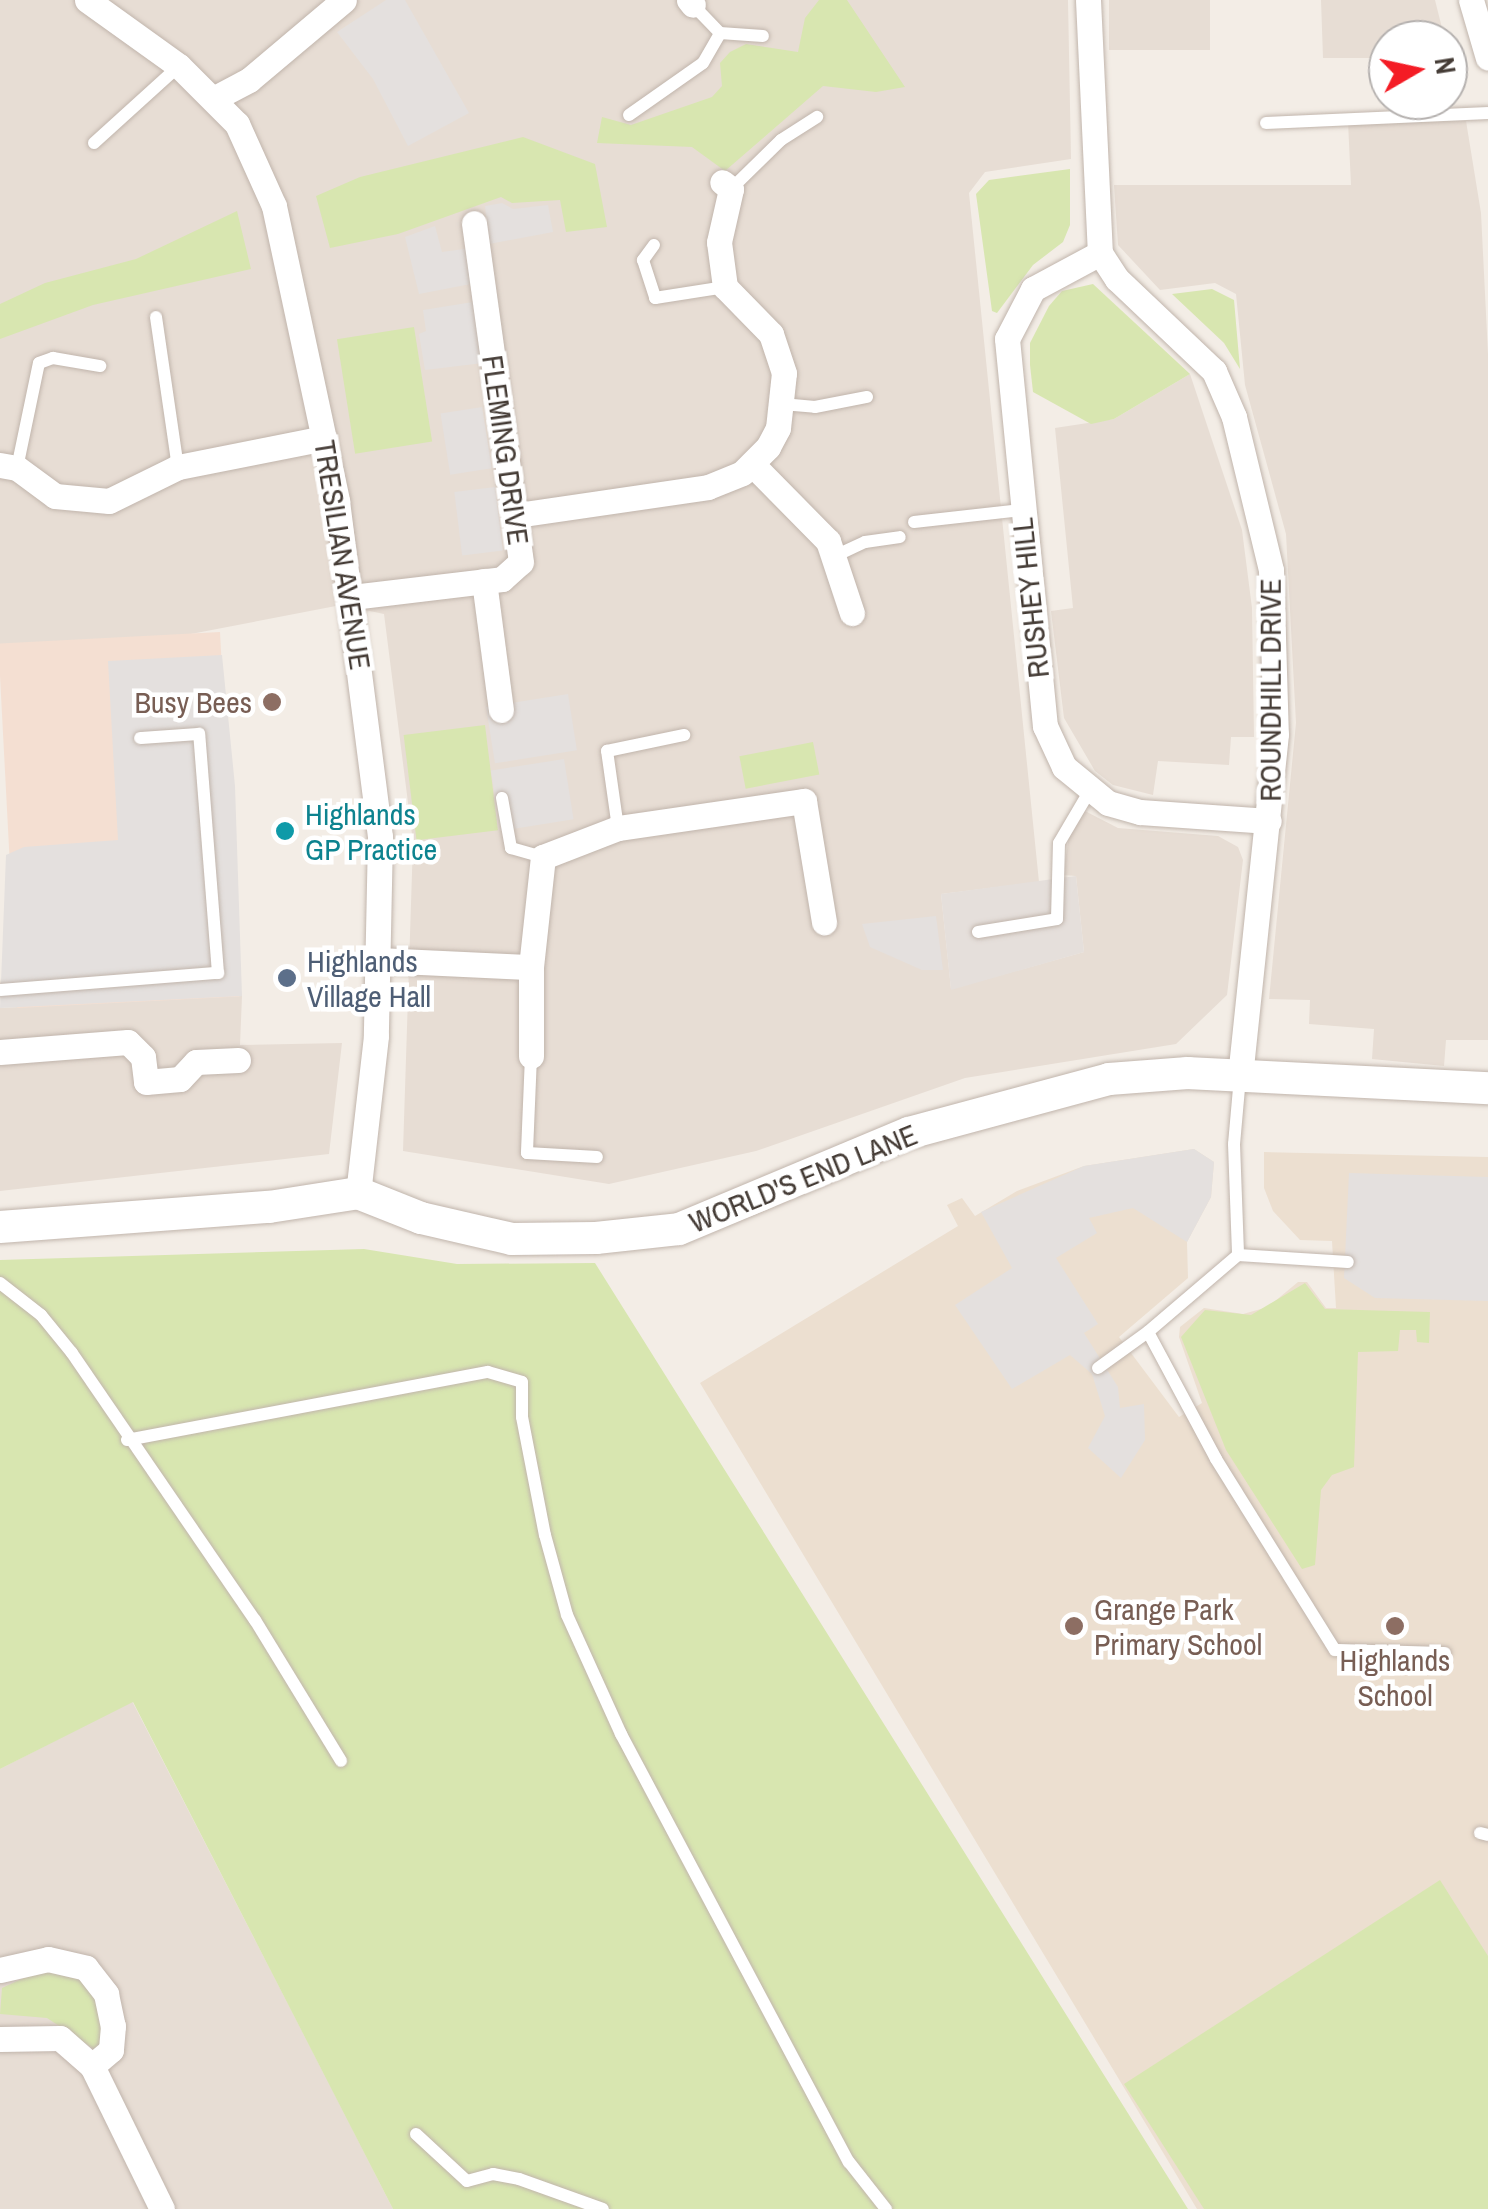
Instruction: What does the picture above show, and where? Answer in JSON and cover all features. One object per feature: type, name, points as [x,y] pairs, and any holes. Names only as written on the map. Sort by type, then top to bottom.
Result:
[{"type":"street","name":"TRESILIAN AVENUE","points":[[87,0],[178,66],[213,99],[258,159],[274,206],[324,438],[352,596],[380,838],[380,960],[358,1193]]},
{"type":"street","points":[[213,99],[249,80],[344,0]]},
{"type":"street","points":[[1088,0],[1100,253]]},
{"type":"street","points":[[1471,0],[1488,58]]},
{"type":"street","points":[[516,516],[708,487],[753,465],[774,439],[784,373],[772,334],[725,287],[719,242],[727,186]]},
{"type":"street","name":"FLEMING DRIVE","points":[[352,596],[502,579],[521,562],[474,223]]},
{"type":"street","name":"RUSHEY HILL","points":[[1100,253],[1033,290],[1007,339],[1045,726],[1064,766],[1089,792],[1140,812],[1268,821]]},
{"type":"street","name":"ROUNDHILL DRIVE","points":[[1100,253],[1117,280],[1214,372],[1239,434],[1272,570],[1276,734],[1240,1075]]},
{"type":"street","points":[[8,466],[55,496],[80,502],[109,501],[178,467],[324,438]]},
{"type":"street","points":[[753,465],[837,555],[852,613]]},
{"type":"street","points":[[484,581],[501,710]]},
{"type":"street","points":[[531,1056],[531,967],[544,857],[618,828],[804,802],[824,922]]},
{"type":"street","points":[[380,960],[531,967]]},
{"type":"street","points":[[0,1052],[128,1042],[143,1057],[146,1082],[180,1079],[196,1062],[238,1060]]},
{"type":"street","name":"WORLD'S END LANE","points":[[358,1193],[421,1218],[512,1239],[679,1229],[909,1133],[1108,1079],[1240,1075],[1488,1088]]},
{"type":"street","points":[[0,1227],[268,1207],[358,1193]]},
{"type":"street","points":[[0,1970],[48,1959],[86,1968],[106,1994],[113,2026],[110,2050],[92,2066]]},
{"type":"street","points":[[0,2039],[60,2038],[92,2066],[162,2209]]},
{"type":"lane","points":[[691,2],[720,33],[763,36]]},
{"type":"lane","points":[[630,115],[704,63],[720,33]]},
{"type":"lane","points":[[94,143],[178,66]]},
{"type":"lane","points":[[1266,123],[1488,113]]},
{"type":"lane","points":[[727,186],[781,140],[817,118]]},
{"type":"lane","points":[[654,244],[643,260],[654,298],[725,287]]},
{"type":"lane","points":[[156,317],[178,467]]},
{"type":"lane","points":[[8,466],[36,367],[49,358],[100,366]]},
{"type":"lane","points":[[782,404],[815,407],[867,397]]},
{"type":"lane","points":[[914,522],[1021,510]]},
{"type":"lane","points":[[837,555],[866,542],[900,537]]},
{"type":"lane","points":[[0,990],[218,973],[200,734],[140,738]]},
{"type":"lane","points":[[618,828],[607,752],[684,735]]},
{"type":"lane","points":[[978,932],[1057,919],[1059,844],[1089,792]]},
{"type":"lane","points":[[502,798],[511,848],[544,857]]},
{"type":"lane","points":[[531,1056],[527,1152],[597,1157]]},
{"type":"lane","points":[[1238,1255],[1234,1144],[1240,1075]]},
{"type":"lane","points":[[1098,1368],[1148,1332],[1238,1255],[1348,1262]]},
{"type":"lane","points":[[0,1283],[62,1340],[255,1620],[341,1762]]},
{"type":"lane","points":[[1148,1332],[1216,1459],[1335,1650],[1445,1653]]},
{"type":"lane","points":[[128,1440],[488,1372],[522,1382],[522,1416],[545,1535],[567,1614],[621,1734],[840,2146],[886,2209]]},
{"type":"lane","points":[[416,2134],[467,2181],[493,2174],[519,2179],[603,2209]]},
{"type":"shaded area","points":[[0,0],[1068,0],[1071,159],[985,172],[969,193],[1039,882],[941,894],[951,989],[1084,952],[1076,876],[1063,875],[1070,830],[1083,810],[1118,828],[1218,836],[1238,847],[1243,860],[1227,995],[1176,1044],[965,1078],[756,1151],[609,1184],[403,1151],[413,842],[384,614],[341,605],[92,653],[0,660]]},
{"type":"shaded area","points":[[386,0],[405,0],[469,113],[408,146],[373,79],[337,32]]},
{"type":"shaded area","points":[[1109,0],[1210,0],[1210,50],[1109,50]]},
{"type":"shaded area","points":[[1321,0],[1435,0],[1440,20],[1368,20],[1368,58],[1323,58]]},
{"type":"shaded area","points":[[1466,121],[1481,213],[1488,354],[1488,1040],[1446,1040],[1444,1066],[1372,1059],[1374,1029],[1309,1024],[1310,1000],[1269,999],[1296,723],[1286,534],[1245,385],[1236,294],[1215,283],[1160,290],[1118,245],[1114,185],[1351,185],[1348,122]]},
{"type":"shaded area","points":[[502,203],[513,209],[548,205],[553,232],[489,244],[485,206]]},
{"type":"shaded area","points":[[435,226],[442,252],[471,248],[476,283],[419,294],[405,237]]},
{"type":"shaded area","points":[[473,302],[483,363],[425,370],[419,334],[426,331],[423,310]]},
{"type":"shaded area","points":[[1190,374],[1242,530],[1252,608],[1254,737],[1231,737],[1229,765],[1158,761],[1153,795],[1113,785],[1095,771],[1064,718],[1051,611],[1073,608],[1055,428],[1114,419]]},
{"type":"shaded area","points":[[482,407],[492,468],[450,475],[441,414]]},
{"type":"shaded area","points":[[495,487],[503,551],[462,556],[454,492]]},
{"type":"shaded area","points":[[220,632],[239,996],[17,1008],[0,644]]},
{"type":"shaded area","points":[[222,655],[235,786],[242,996],[0,1008],[6,855],[24,847],[118,840],[108,661]]},
{"type":"shaded area","points":[[568,694],[577,750],[495,763],[486,707]]},
{"type":"shaded area","points":[[564,759],[574,819],[500,831],[491,771]]},
{"type":"shaded area","points":[[1076,876],[1084,952],[951,990],[941,894]]},
{"type":"shaded area","points":[[936,916],[943,970],[922,970],[870,947],[862,924]]},
{"type":"shaded area","points":[[242,996],[240,1045],[342,1043],[329,1154],[0,1191],[0,1008]]},
{"type":"shaded area","name":"Grange Park Primary School","points":[[1194,1149],[1214,1162],[1211,1197],[1187,1242],[1188,1278],[1119,1337],[1179,1417],[1202,1403],[1179,1337],[1180,1327],[1204,1308],[1243,1314],[1268,1307],[1298,1282],[1307,1282],[1326,1308],[1336,1308],[1332,1241],[1300,1240],[1273,1211],[1264,1188],[1264,1152],[1488,1157],[1488,2209],[1197,2209],[700,1383],[958,1226],[947,1205],[962,1198],[975,1216],[1017,1191],[1084,1166]]},
{"type":"shaded area","points":[[1194,1149],[1214,1162],[1211,1197],[1187,1242],[1133,1208],[1089,1218],[1097,1233],[1056,1258],[1098,1324],[1084,1333],[1118,1387],[1120,1408],[1144,1404],[1145,1440],[1121,1478],[1088,1448],[1105,1416],[1092,1374],[1070,1355],[1012,1389],[955,1305],[1012,1268],[981,1212],[1084,1166]]},
{"type":"shaded area","points":[[1349,1173],[1488,1177],[1488,1301],[1375,1298],[1344,1278]]},
{"type":"shaded area","points":[[132,1701],[393,2209],[0,2209],[0,1769]]},
{"type":"green space","points":[[819,0],[847,0],[905,87],[876,92],[823,86],[725,171],[692,147],[597,143],[602,117],[631,125],[712,97],[722,86],[720,63],[746,44],[798,52],[805,18]]},
{"type":"green space","points":[[523,137],[595,164],[607,227],[566,232],[560,200],[512,203],[501,197],[398,234],[330,248],[316,196],[360,177]]},
{"type":"green space","points":[[1070,169],[1070,225],[1063,242],[1033,265],[997,313],[992,311],[976,194],[989,180]]},
{"type":"green space","points":[[237,211],[251,269],[93,305],[0,339],[0,304],[45,283],[136,259]]},
{"type":"green space","points":[[1093,284],[1190,374],[1114,419],[1091,424],[1033,392],[1030,343],[1049,306],[1062,291]]},
{"type":"green space","points":[[1212,289],[1234,300],[1240,369],[1224,343],[1172,294]]},
{"type":"green space","points":[[414,327],[432,442],[355,454],[337,339]]},
{"type":"green space","points":[[485,725],[498,830],[417,840],[404,735]]},
{"type":"green space","points":[[813,742],[819,774],[746,789],[739,756]]},
{"type":"green space","points":[[364,1249],[457,1264],[595,1263],[1188,2209],[393,2209],[133,1702],[0,1769],[0,1260]]},
{"type":"green space","points":[[1305,1283],[1325,1309],[1430,1312],[1429,1343],[1417,1342],[1416,1330],[1400,1330],[1398,1351],[1358,1352],[1354,1467],[1332,1475],[1321,1490],[1315,1565],[1302,1569],[1226,1450],[1181,1337],[1205,1310],[1251,1315]]},
{"type":"green space","points":[[1440,1880],[1488,1956],[1488,2209],[1204,2209],[1124,2084]]},
{"type":"green space","points":[[43,1969],[78,1975],[91,1988],[107,2029],[97,2051],[47,2018],[0,2014],[2,1988]]},
{"type":"place","name":"Busy Bees","points":[[272,702]]},
{"type":"place","name":"Highlands GP Practice","points":[[285,831]]},
{"type":"place","name":"Highlands Village Hall","points":[[287,978]]},
{"type":"place","name":"Grange Park Primary School","points":[[1074,1626]]},
{"type":"place","name":"Highlands School","points":[[1395,1626]]}]
